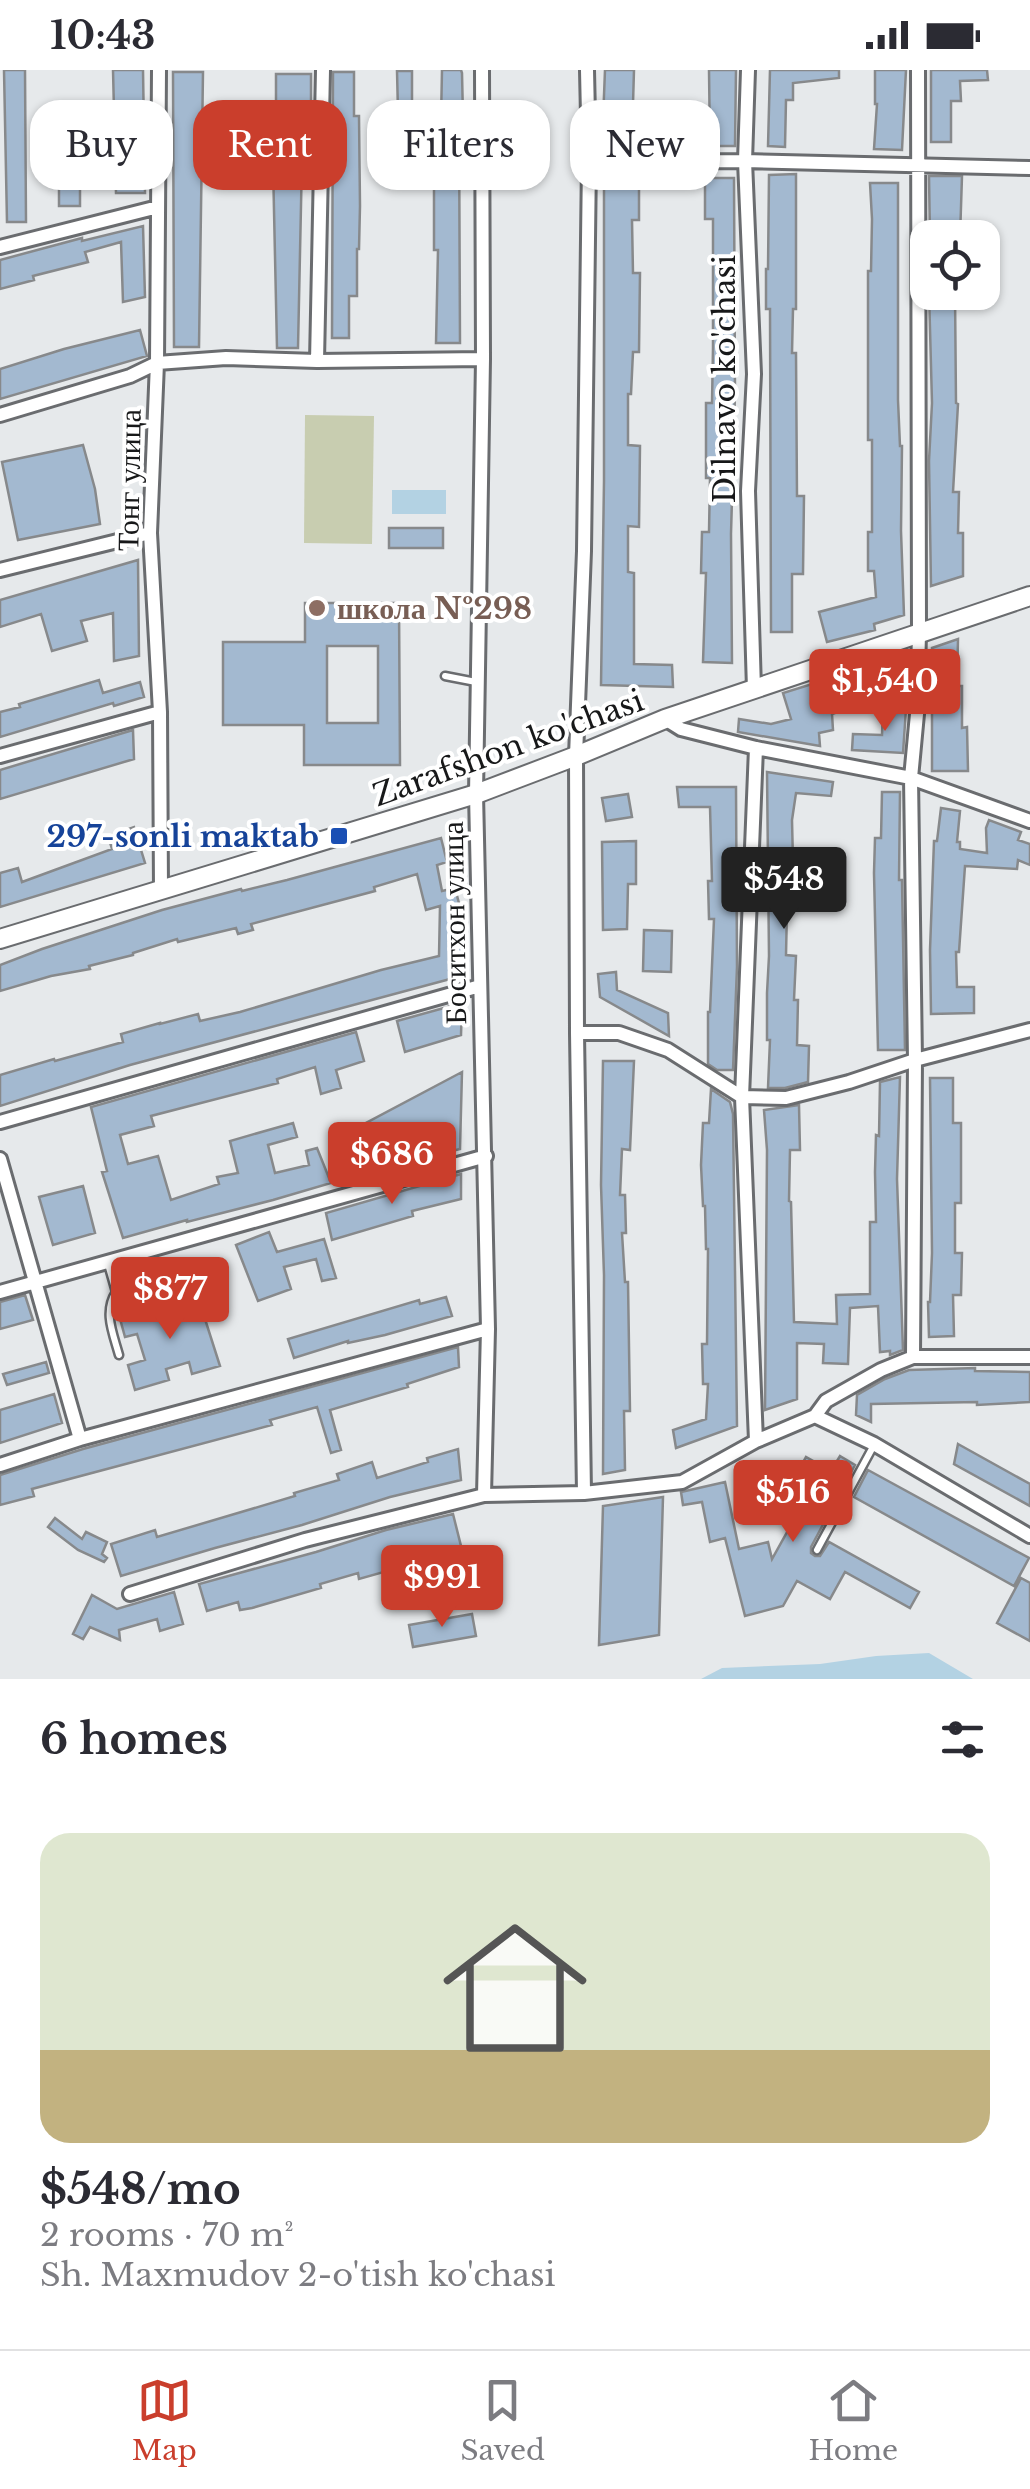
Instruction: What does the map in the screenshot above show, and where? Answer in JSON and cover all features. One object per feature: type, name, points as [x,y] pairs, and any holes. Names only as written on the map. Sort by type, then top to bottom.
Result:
[{"type":"street","name":"Тонг улица","points":[[159,70],[157,362],[150,533],[160,712],[161,891]]},
{"type":"street","points":[[317,361],[323,70]]},
{"type":"street","name":"Боситхон улица","points":[[482,70],[483,359],[476,794],[488,1329],[484,1495]]},
{"type":"street","points":[[587,70],[587,100]]},
{"type":"street","name":"Dilnavo ko'chasi","points":[[748,70],[745,160],[754,374],[748,491],[754,688]]},
{"type":"street","points":[[913,1357],[911,778],[920,633],[918,70]]},
{"type":"street","points":[[720,160],[1030,168]]},
{"type":"street","points":[[584,1492],[576,1033],[576,756],[584,550],[588,190]]},
{"type":"street","points":[[0,247],[158,208]]},
{"type":"street","points":[[0,415],[130,376],[157,362],[226,358],[483,359]]},
{"type":"street","points":[[0,570],[150,533]]},
{"type":"street","name":"Zarafshon ko'chasi","points":[[0,939],[476,794],[754,688],[1030,596]]},
{"type":"street","points":[[0,756],[160,712]]},
{"type":"street","points":[[665,720],[682,729],[756,748],[911,778],[1030,821]]},
{"type":"street","points":[[756,748],[742,1097],[756,1441]]},
{"type":"street","points":[[0,1122],[480,986]]},
{"type":"street","points":[[576,1033],[619,1033],[668,1050],[742,1097],[786,1098],[1030,1030]]},
{"type":"street","points":[[0,1292],[486,1156]]},
{"type":"street","points":[[0,1159],[80,1439]]},
{"type":"street","points":[[0,1465],[80,1439],[488,1329]]},
{"type":"street","points":[[130,1594],[305,1540],[484,1495],[584,1492],[682,1482],[756,1441],[815,1416],[826,1402],[880,1370],[913,1357],[1030,1357]]},
{"type":"street","points":[[815,1416],[874,1444],[1030,1536]]},
{"type":"lane","points":[[445,676],[478,682]]},
{"type":"lane","points":[[108,1263],[116,1292]]},
{"type":"lane","points":[[119,1354],[108,1312],[116,1292],[192,1270]]},
{"type":"lane","points":[[817,1550],[874,1444]]},
{"type":"green space","points":[[305,415],[374,416],[372,544],[304,543]]},
{"type":"water","points":[[392,490],[446,490],[446,514],[392,514]]},
{"type":"water","points":[[929,1653],[973,1679],[701,1679],[722,1668],[820,1664]]},
{"type":"building","points":[[4,70],[25,70],[26,222],[7,222]]},
{"type":"building","points":[[113,70],[143,70],[143,100],[114,100]]},
{"type":"building","points":[[442,70],[461,70],[463,100],[441,100]]},
{"type":"building","points":[[605,70],[634,70],[633,100],[604,100]]},
{"type":"building","points":[[709,70],[736,70],[735,146],[720,146],[720,100],[709,100]]},
{"type":"building","points":[[770,70],[839,70],[839,78],[793,83],[793,100],[786,100],[785,147],[768,146]]},
{"type":"building","points":[[875,70],[906,70],[902,150],[874,149]]},
{"type":"building","points":[[931,70],[987,70],[988,80],[960,81],[961,101],[951,101],[951,142],[931,142]]},
{"type":"building","points":[[397,71],[412,71],[412,100],[398,100]]},
{"type":"building","points":[[173,72],[203,72],[203,100],[193,100],[193,190],[201,190],[199,347],[174,347]]},
{"type":"building","points":[[333,72],[354,72],[354,116],[359,116],[360,206],[357,296],[349,296],[349,338],[332,338],[333,190],[347,190],[347,100],[333,100]]},
{"type":"building","points":[[276,74],[311,74],[311,100],[276,100]]},
{"type":"building","points":[[796,174],[796,309],[792,353],[796,353],[797,496],[804,496],[803,574],[792,574],[792,632],[771,632],[770,309],[766,309],[769,175]]},
{"type":"building","points":[[929,176],[962,176],[961,220],[930,220]]},
{"type":"building","points":[[720,178],[734,178],[732,663],[703,662],[706,573],[701,573],[702,532],[709,532],[710,478],[706,478],[706,403],[712,403],[713,348],[713,219],[705,219],[705,190],[720,190]]},
{"type":"building","points":[[870,183],[898,183],[898,400],[904,615],[874,624],[875,630],[827,642],[819,612],[876,597],[874,571],[868,571],[868,532],[872,532],[872,440],[868,440]]},
{"type":"building","points":[[59,190],[80,190],[80,206],[59,206]]},
{"type":"building","points":[[116,190],[145,190],[145,193]]},
{"type":"building","points":[[274,190],[301,190],[298,348],[277,348]]},
{"type":"building","points":[[434,190],[459,190],[460,343],[436,343],[438,250],[434,250]]},
{"type":"building","points":[[604,190],[639,190],[639,220],[632,220],[633,273],[640,273],[639,352],[633,352],[628,394],[628,445],[640,446],[639,527],[628,526],[628,572],[634,573],[634,664],[672,665],[673,687],[601,685]]},
{"type":"building","points":[[143,226],[145,297],[123,302],[121,242],[85,252],[88,262],[0,289],[0,260]]},
{"type":"building","points":[[929,310],[955,310],[958,404],[953,492],[959,492],[963,576],[931,586],[929,461]]},
{"type":"building","points":[[140,330],[147,356],[0,399],[0,369]]},
{"type":"building","points":[[83,445],[100,524],[18,540],[2,462]]},
{"type":"building","points":[[389,528],[443,528],[443,548],[389,548]]},
{"type":"building","points":[[138,560],[139,656],[114,661],[113,613],[81,621],[87,641],[52,651],[41,614],[0,627],[0,600]]},
{"type":"building","points":[[305,603],[399,603],[400,765],[304,765],[304,725],[223,725],[223,642],[305,642]],"holes":[[[327,646],[378,646],[378,723],[327,723]]]},
{"type":"building","points":[[958,639],[957,686],[962,686],[968,771],[932,771],[932,648]]},
{"type":"building","points":[[828,679],[838,712],[832,714],[833,730],[819,733],[820,746],[738,732],[739,719],[771,724],[791,719],[783,693]]},
{"type":"building","points":[[99,680],[103,693],[140,682],[144,697],[0,737],[0,712]]},
{"type":"building","points":[[883,708],[906,709],[903,753],[852,750],[853,734],[882,735]]},
{"type":"building","points":[[133,730],[134,759],[0,799],[0,770]]},
{"type":"building","points":[[767,772],[833,782],[831,796],[796,793],[786,955],[796,956],[797,1045],[809,1046],[808,1082],[785,1088],[768,1088]]},
{"type":"building","points":[[677,787],[736,787],[733,1070],[717,1070],[708,1064],[714,919],[709,919],[710,807],[679,807]]},
{"type":"building","points":[[882,792],[900,792],[905,1050],[878,1050],[874,873],[875,838],[881,838]]},
{"type":"building","points":[[628,794],[632,817],[606,821],[602,798]]},
{"type":"building","points":[[941,808],[960,811],[960,849],[987,853],[989,820],[1021,832],[1018,840],[1030,844],[1030,865],[1018,860],[1017,869],[965,866],[956,952],[957,987],[974,987],[974,1013],[931,1014],[934,841]]},
{"type":"building","points":[[134,827],[145,863],[0,907],[0,873],[18,868],[22,882],[112,849],[108,836]]},
{"type":"building","points":[[441,838],[447,862],[437,865],[442,891],[455,888],[460,907],[464,907],[465,975],[130,1065],[0,1106],[0,1075],[123,1042],[121,1034],[160,1023],[198,1014],[200,1021],[240,1012],[439,956],[440,906],[426,910],[417,874],[374,887],[375,891],[251,924],[253,930],[238,934],[236,928],[178,942],[177,939],[89,966],[90,969],[0,991],[0,965],[162,910]]},
{"type":"building","points":[[636,841],[636,884],[628,884],[627,929],[603,930],[602,842]]},
{"type":"building","points":[[644,930],[672,931],[671,972],[643,971]]},
{"type":"building","points":[[616,972],[617,990],[668,1013],[669,1036],[600,997],[598,974]]},
{"type":"building","points":[[462,1003],[461,1035],[405,1052],[397,1021]]},
{"type":"building","points":[[356,1032],[364,1061],[336,1070],[341,1088],[321,1094],[315,1067],[277,1079],[278,1083],[151,1116],[154,1126],[120,1135],[128,1164],[158,1156],[171,1200],[219,1184],[217,1177],[238,1173],[230,1141],[293,1123],[297,1137],[268,1145],[275,1173],[309,1165],[306,1151],[317,1148],[331,1183],[123,1238],[102,1172],[107,1171],[91,1107]]},
{"type":"building","points":[[603,1061],[634,1061],[630,1150],[622,1149],[620,1195],[625,1195],[626,1233],[622,1233],[628,1282],[630,1411],[624,1411],[625,1470],[603,1474],[601,1185]]},
{"type":"building","points":[[462,1072],[460,1149],[408,1162],[403,1133],[370,1141],[366,1123]]},
{"type":"building","points":[[900,1077],[897,1179],[903,1350],[890,1355],[890,1351],[880,1352],[878,1306],[850,1308],[848,1364],[823,1363],[824,1344],[797,1343],[797,1399],[765,1410],[764,1110],[799,1105],[800,1150],[790,1150],[794,1322],[837,1324],[836,1295],[870,1294],[870,1222],[876,1222],[880,1082]]},
{"type":"building","points":[[930,1078],[953,1078],[953,1123],[961,1123],[961,1203],[955,1203],[955,1253],[962,1253],[961,1295],[953,1295],[954,1336],[929,1337]]},
{"type":"building","points":[[711,1089],[730,1102],[733,1114],[737,1426],[676,1448],[673,1430],[706,1419],[708,1384],[703,1384],[702,1344],[707,1344],[708,1249],[701,1165],[703,1123],[709,1123]]},
{"type":"building","points":[[461,1174],[461,1199],[412,1211],[413,1216],[332,1240],[326,1213]]},
{"type":"building","points":[[83,1186],[95,1233],[53,1245],[39,1197]]},
{"type":"building","points":[[269,1232],[277,1252],[324,1239],[336,1278],[322,1281],[316,1259],[284,1267],[291,1289],[258,1301],[236,1245]]},
{"type":"building","points":[[197,1294],[220,1366],[192,1374],[189,1362],[166,1369],[169,1380],[135,1390],[128,1365],[145,1360],[137,1334],[125,1337],[119,1315],[146,1308],[149,1320],[173,1313],[170,1302]]},
{"type":"building","points":[[25,1295],[33,1320],[0,1329],[0,1302]]},
{"type":"building","points":[[446,1297],[452,1316],[294,1358],[288,1339],[419,1300],[420,1304]]},
{"type":"building","points":[[458,1347],[459,1367],[330,1410],[341,1450],[331,1453],[317,1407],[270,1420],[272,1425],[32,1489],[34,1496],[0,1505],[0,1475]]},
{"type":"building","points":[[46,1362],[49,1373],[7,1385],[3,1374]]},
{"type":"building","points":[[975,1368],[1030,1372],[1030,1402],[871,1404],[871,1422],[856,1415],[857,1395],[885,1379],[909,1370]]},
{"type":"building","points":[[54,1394],[62,1423],[0,1443],[0,1410]]},
{"type":"building","points":[[958,1444],[1030,1484],[1030,1506],[954,1464]]},
{"type":"building","points":[[458,1449],[461,1480],[121,1576],[111,1544],[155,1530],[157,1537],[295,1496],[294,1493],[339,1480],[337,1474],[372,1462],[377,1478]]},
{"type":"building","points":[[840,1456],[855,1465],[811,1553],[820,1556],[829,1542],[919,1592],[910,1608],[845,1572],[830,1599],[797,1581],[783,1606],[745,1616],[725,1538],[710,1542],[702,1502],[683,1505],[681,1492],[725,1482],[739,1549],[768,1542],[772,1559],[805,1500],[788,1490],[806,1457],[831,1471]]},
{"type":"building","points":[[868,1470],[1029,1558],[1014,1586],[854,1497]]},
{"type":"building","points":[[663,1497],[659,1635],[599,1645],[603,1506]]},
{"type":"building","points":[[453,1514],[462,1550],[359,1579],[358,1573],[252,1608],[240,1610],[238,1602],[207,1611],[199,1584]]},
{"type":"building","points":[[55,1518],[82,1539],[86,1532],[107,1542],[102,1554],[107,1558],[104,1562],[78,1550],[48,1527]]},
{"type":"building","points":[[1021,1578],[1030,1583],[1030,1641],[997,1623]]},
{"type":"building","points":[[174,1592],[183,1624],[160,1631],[157,1619],[119,1630],[120,1640],[90,1627],[83,1639],[73,1634],[92,1595],[117,1609]]},
{"type":"building","points":[[472,1614],[476,1636],[413,1647],[409,1625]]},
{"type":"place","name":"школа №298","points":[[317,608]]},
{"type":"place","name":"297-sonli maktab","points":[[339,836]]}]
